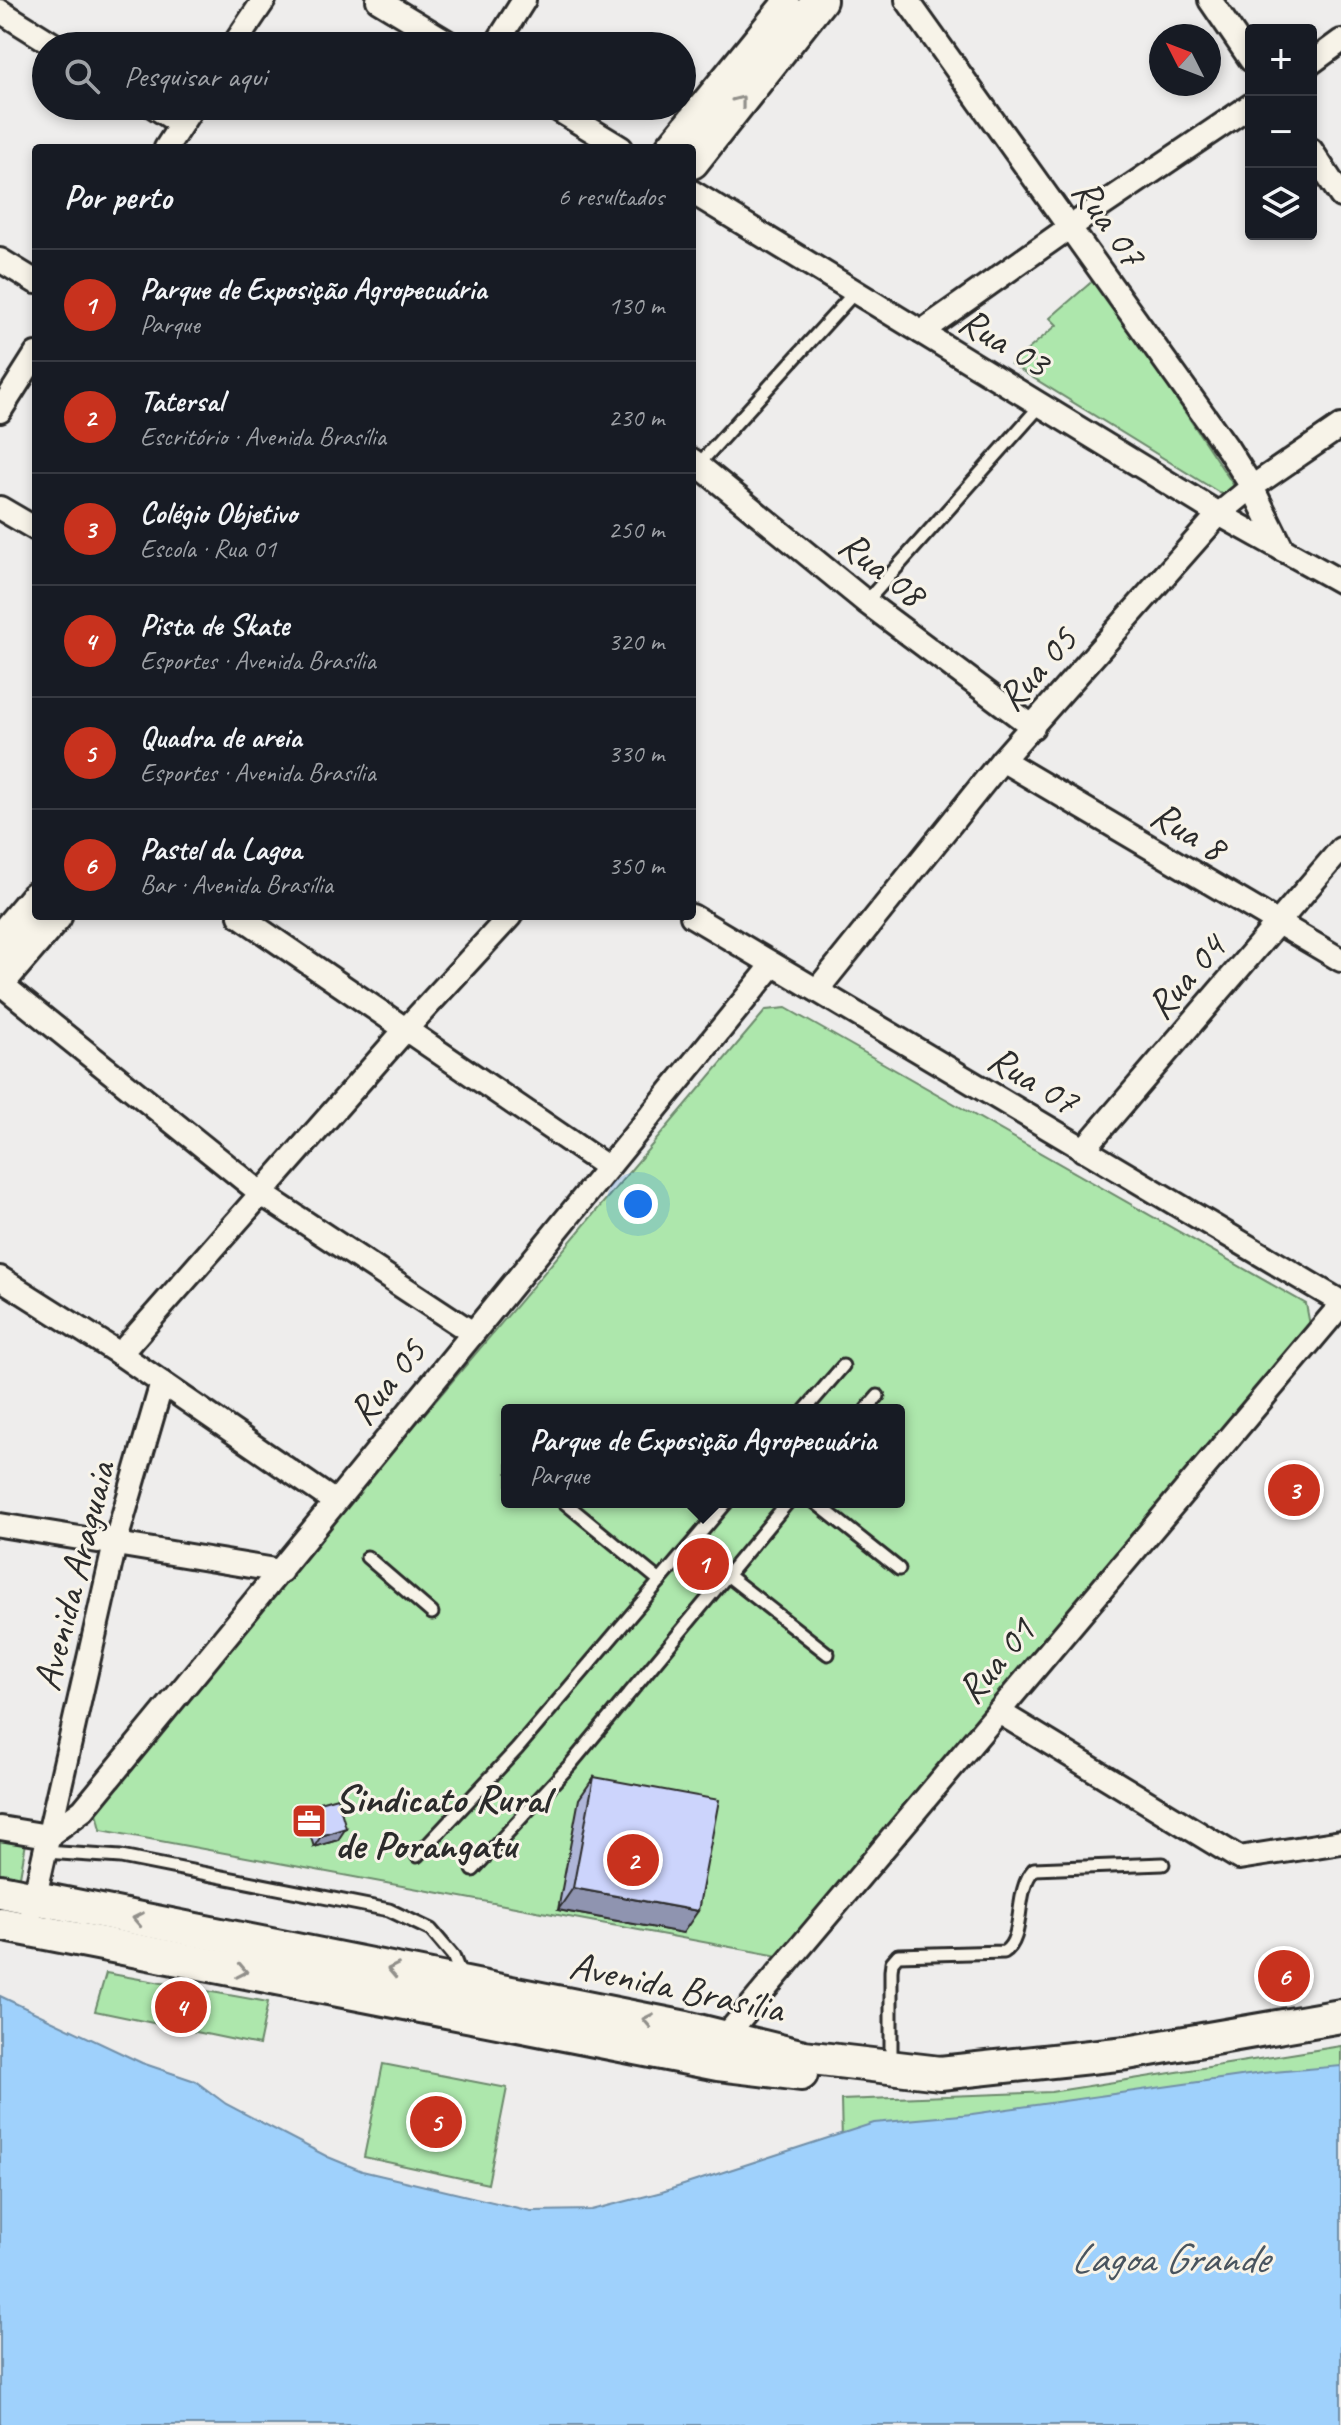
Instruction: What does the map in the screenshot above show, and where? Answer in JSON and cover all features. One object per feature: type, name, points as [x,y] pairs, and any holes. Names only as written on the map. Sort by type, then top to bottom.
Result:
[{"type":"main road","points":[[696,156],[792,0]]},
{"type":"main road","points":[[676,144],[820,0]]},
{"type":"main road","points":[[0,941],[32,903]]},
{"type":"main road","points":[[0,981],[52,920]]},
{"type":"main road","name":"Avenida Brasília","points":[[0,1891],[329,1972],[679,2041],[716,2054],[825,2077],[891,2072],[940,2073],[1127,2053],[1341,2016]]},
{"type":"main road","name":"Avenida Brasília","points":[[14,1927],[329,1972]]},
{"type":"street","points":[[242,32],[264,0]]},
{"type":"street","points":[[378,0],[431,32]]},
{"type":"street","points":[[504,32],[524,0]]},
{"type":"street","name":"Rua 07","points":[[907,0],[1252,487]]},
{"type":"street","points":[[1210,0],[1245,51]]},
{"type":"street","points":[[0,11],[34,32]]},
{"type":"street","points":[[1317,59],[1341,41]]},
{"type":"street","points":[[921,332],[1245,109]]},
{"type":"street","points":[[169,144],[184,120]]},
{"type":"street","points":[[575,120],[614,144]]},
{"type":"street","points":[[1317,159],[1341,196]]},
{"type":"street","name":"Rua 03","points":[[696,194],[1219,514],[1341,582]]},
{"type":"street","points":[[0,260],[32,280]]},
{"type":"street","points":[[0,411],[32,360]]},
{"type":"street","name":"Rua 05","points":[[817,990],[1002,760],[1219,514],[1252,487],[1341,426]]},
{"type":"street","name":"Rua 08","points":[[696,463],[866,602],[1033,727]]},
{"type":"street","points":[[1252,487],[1283,550]]},
{"type":"street","points":[[0,508],[32,527]]},
{"type":"street","name":"Rua 8","points":[[1002,760],[1341,960]]},
{"type":"street","name":"Rua 04","points":[[1083,1150],[1341,849]]},
{"type":"street","name":"Rua 07","points":[[696,918],[1341,1304]]},
{"type":"street","points":[[246,920],[607,1167]]},
{"type":"street","points":[[120,1354],[406,1029],[506,920]]},
{"type":"street","name":"Rua 05","points":[[46,1844],[83,1810],[281,1571],[471,1332],[773,965]]},
{"type":"street","points":[[0,981],[262,1194],[471,1332]]},
{"type":"street","points":[[0,1278],[120,1354],[335,1502]]},
{"type":"street","name":"Rua 01","points":[[716,2054],[1341,1304]]},
{"type":"street","name":"Avenida Araguaia","points":[[14,1927],[35,1898],[115,1544],[162,1383]]},
{"type":"street","points":[[0,1525],[281,1571]]},
{"type":"street","points":[[999,1712],[1239,1858],[1341,1842]]},
{"type":"street","points":[[0,1828],[46,1844]]},
{"type":"lane","points":[[696,461],[855,292]]},
{"type":"lane","points":[[866,602],[1041,405]]},
{"type":"lane","points":[[810,1404],[843,1366]]},
{"type":"lane","points":[[871,1404],[878,1396]]},
{"type":"lane","points":[[571,1508],[660,1581]]},
{"type":"lane","points":[[417,1856],[517,1749],[722,1508]]},
{"type":"lane","points":[[473,1870],[570,1765],[783,1508]]},
{"type":"lane","points":[[823,1508],[899,1569]]},
{"type":"lane","points":[[367,1557],[432,1613]]},
{"type":"lane","points":[[727,1575],[828,1654]]},
{"type":"lane","points":[[46,1844],[389,1910],[431,1930],[453,1956],[466,1999]]},
{"type":"lane","points":[[891,2072],[891,1971],[892,1962],[898,1955],[1004,1952],[1011,1948],[1015,1940],[1021,1894],[1026,1878],[1034,1869],[1163,1864]]},
{"type":"green space","points":[[1096,278],[1236,489],[1228,498],[1011,364],[1057,325],[1050,318]]},
{"type":"green space","points":[[786,1008],[1306,1304],[1310,1325],[778,1956],[101,1830],[95,1804],[766,1010]]},
{"type":"green space","points":[[0,1839],[26,1843],[19,1882],[0,1879]]},
{"type":"green space","points":[[106,1973],[268,2002],[259,2045],[95,2011]]},
{"type":"green space","points":[[1341,2046],[1341,2078],[842,2142],[841,2100],[1051,2092]]},
{"type":"green space","points":[[383,2064],[507,2088],[488,2184],[364,2157]]},
{"type":"water","name":"Lagoa Grande","points":[[0,1996],[142,2063],[195,2081],[226,2104],[328,2157],[362,2171],[531,2211],[592,2210],[662,2192],[874,2123],[972,2114],[1262,2073],[1341,2066],[1341,2425],[0,2425]]},
{"type":"building","points":[[594,1777],[719,1800],[698,1911],[573,1888]]},
{"type":"building","points":[[337,1797],[346,1828],[321,1836],[312,1804]]},
{"type":"place","name":"Colégio Objetivo","points":[[1294,1490]]},
{"type":"place","name":"Parque de Exposição Agropecuária","points":[[703,1564]]},
{"type":"place","name":"Sindicato Rural de Porangatu","points":[[309,1821]]},
{"type":"place","name":"Tatersal","points":[[633,1860]]},
{"type":"place","name":"Pastel da Lagoa","points":[[1284,1976]]},
{"type":"place","name":"Pista de Skate","points":[[181,2007]]},
{"type":"place","name":"Quadra de areia","points":[[436,2122]]}]
